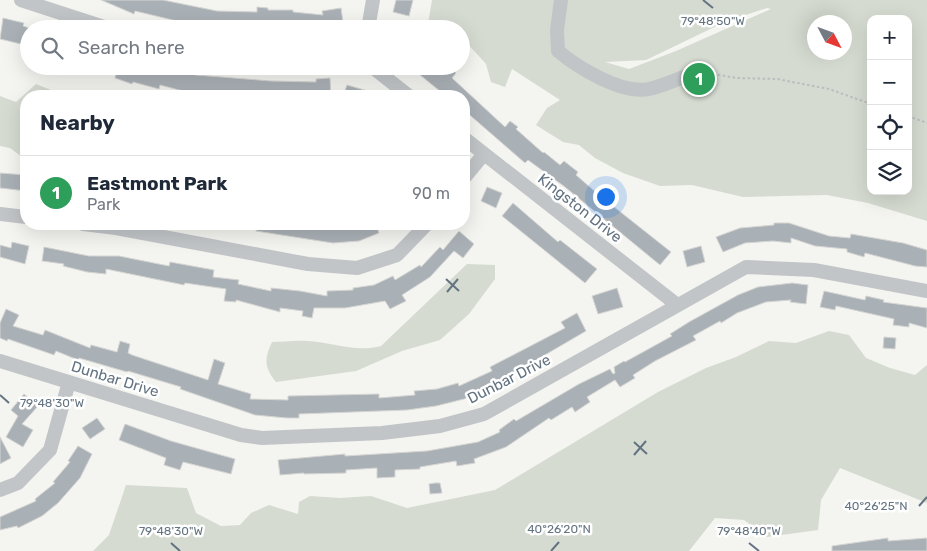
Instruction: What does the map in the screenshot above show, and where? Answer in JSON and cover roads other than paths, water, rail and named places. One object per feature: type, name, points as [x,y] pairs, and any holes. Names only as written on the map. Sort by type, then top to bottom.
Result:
[{"type":"street","points":[[21,0],[82,20]]},
{"type":"street","points":[[370,20],[373,0]]},
{"type":"street","points":[[561,0],[557,30],[558,50],[569,60],[595,75],[620,86],[641,90],[649,89],[696,72]]},
{"type":"street","points":[[382,75],[401,90]]},
{"type":"street","name":"Kingston Drive","points":[[470,143],[676,304]]},
{"type":"street","points":[[470,171],[484,154]]},
{"type":"street","points":[[0,214],[20,216]]},
{"type":"street","points":[[127,230],[308,264],[357,268],[397,255],[421,230]]},
{"type":"street","name":"Dunbar Drive","points":[[0,361],[241,435],[262,438],[382,433],[440,426],[484,414],[606,347],[676,304],[746,267],[814,270],[927,291]]},
{"type":"street","points":[[0,490],[18,483],[50,450],[69,382]]},
{"type":"place","name":"Eastmont Park","points":[[699,79]]}]
